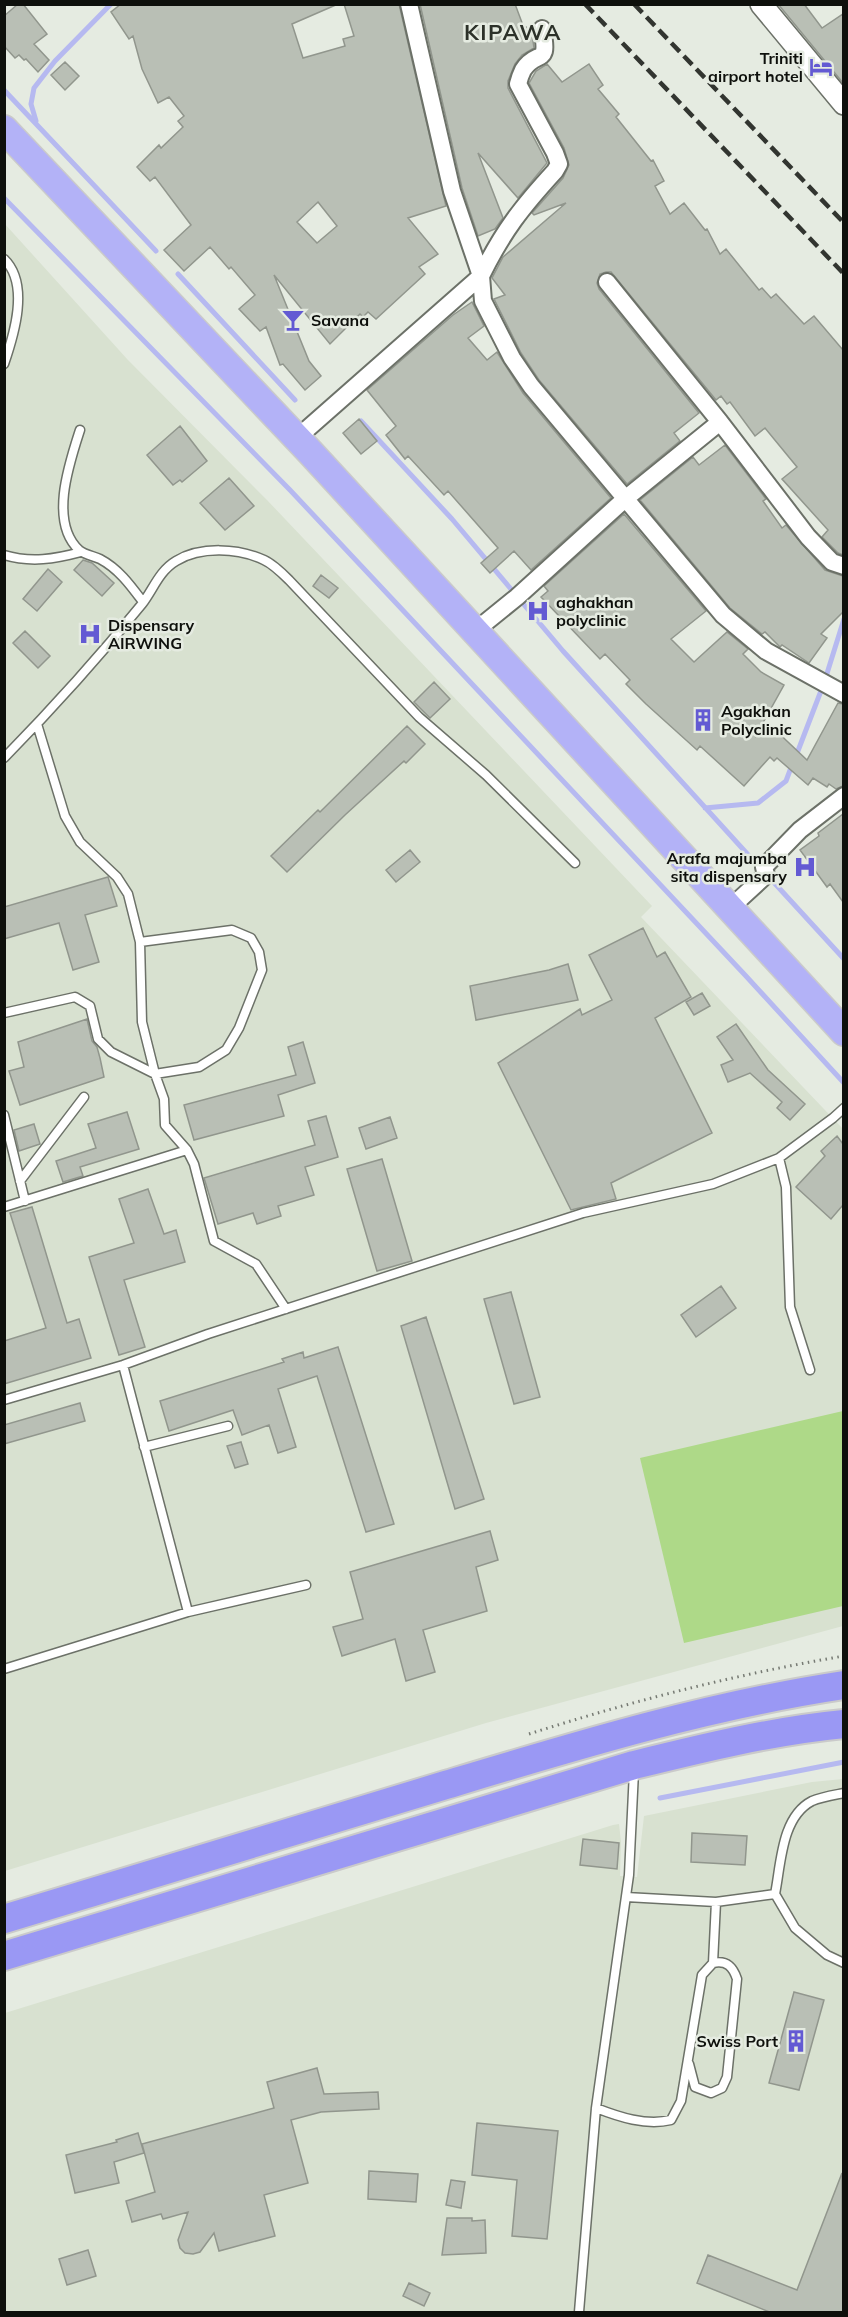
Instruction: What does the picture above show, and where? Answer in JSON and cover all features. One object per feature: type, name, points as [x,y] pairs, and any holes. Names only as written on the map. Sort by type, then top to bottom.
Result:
[{"type":"highway","points":[[4,1919],[619,1733],[710,1710],[843,1685]]},
{"type":"highway","points":[[4,1956],[634,1765],[725,1742],[843,1724]]},
{"type":"main road","points":[[4,129],[297,438],[843,1032]]},
{"type":"street","points":[[408,4],[452,191],[481,276],[483,301],[512,358],[531,386],[723,615],[766,651],[843,694]]},
{"type":"street","points":[[761,4],[843,104]]},
{"type":"street","points":[[297,438],[481,276],[497,242],[520,209],[555,171],[559,164],[518,84],[524,69],[543,54],[546,48],[542,29]]},
{"type":"street","points":[[607,282],[720,422],[808,537],[832,562],[843,566]]},
{"type":"street","points":[[475,631],[517,597],[625,499],[720,422]]},
{"type":"street","points":[[729,909],[766,875],[764,867],[800,830],[843,796]]},
{"type":"lane","points":[[4,259],[18,283],[16,328],[4,364]]},
{"type":"lane","points":[[80,430],[66,476],[64,524],[71,541],[81,552],[101,560],[124,577],[143,602]]},
{"type":"lane","points":[[4,758],[37,724],[143,602],[158,577],[175,562],[195,554],[217,550],[241,552],[266,560],[289,579],[419,717],[486,775],[575,863]]},
{"type":"lane","points":[[4,555],[19,559],[49,560],[81,552]]},
{"type":"lane","points":[[37,724],[65,816],[80,842],[117,877],[128,894],[140,942],[142,1022],[164,1099],[165,1125],[187,1150],[194,1164],[214,1241],[256,1264],[286,1309]]},
{"type":"lane","points":[[4,1013],[75,997],[90,1006],[98,1040],[111,1052],[155,1074],[199,1067],[226,1050],[239,1028],[262,970],[259,952],[251,938],[232,930],[140,942]]},
{"type":"lane","points":[[20,1181],[84,1097]]},
{"type":"lane","points":[[4,1400],[123,1365],[208,1334],[583,1213],[713,1184],[779,1158],[843,1108]]},
{"type":"lane","points":[[4,1115],[25,1201]]},
{"type":"lane","points":[[4,1207],[187,1150]]},
{"type":"lane","points":[[779,1158],[786,1187],[790,1307],[810,1370]]},
{"type":"lane","points":[[123,1365],[188,1612]]},
{"type":"lane","points":[[144,1447],[228,1426]]},
{"type":"lane","points":[[4,1669],[188,1612],[306,1585]]},
{"type":"lane","points":[[579,2313],[596,2108],[629,1875],[634,1765]]},
{"type":"lane","points":[[843,1793],[811,1802],[796,1814],[787,1834],[775,1894],[795,1928],[827,1955],[843,1964]]},
{"type":"lane","points":[[626,1897],[716,1902],[775,1894]]},
{"type":"lane","points":[[596,2108],[623,2118],[662,2123],[671,2120],[681,2101],[702,1975],[713,1963],[716,1902]]},
{"type":"lane","points":[[688,2057],[695,2087],[711,2093],[722,2088],[727,2077],[737,1979],[733,1969],[724,1962],[715,1936]]},
{"type":"lane","points":[[713,1963],[724,1962]]},
{"type":"shaded area","points":[[4,223],[128,360],[267,500],[652,906],[641,917],[844,1130],[843,1626],[486,1723],[5,1871]]},
{"type":"shaded area","points":[[843,1779],[843,2312],[5,2312],[5,2013],[613,1825],[619,1824],[620,1876],[637,1877],[644,1816],[812,1782]]},
{"type":"green space","points":[[843,1411],[843,1606],[684,1643],[640,1458]]},
{"type":"building","points":[[18,4],[23,4],[47,34],[34,44],[49,60],[38,72],[26,59],[24,60],[19,55],[15,58],[4,46],[4,16]]},
{"type":"building","points":[[121,4],[338,4],[292,24],[303,58],[345,46],[343,39],[354,36],[344,4],[399,4],[446,206],[408,218],[438,254],[419,267],[425,274],[376,319],[368,312],[363,317],[360,314],[330,344],[274,275],[309,361],[321,376],[305,390],[283,364],[280,365],[266,327],[260,331],[239,309],[255,295],[231,267],[229,269],[210,247],[184,271],[164,250],[191,225],[155,177],[150,181],[137,167],[159,145],[161,148],[183,127],[178,121],[184,116],[169,97],[158,103],[142,69],[133,36],[129,39],[111,12]],"holes":[[[318,202],[337,226],[317,243],[297,222]]]},
{"type":"building","points":[[420,4],[515,4],[524,28],[526,27],[530,35],[532,34],[534,48],[522,55],[515,64],[508,81],[508,88],[547,163],[518,198],[478,153],[503,218],[495,229],[478,236],[462,188]]},
{"type":"building","points":[[778,4],[804,4],[822,28],[843,14],[843,83]]},
{"type":"building","points":[[65,62],[79,76],[65,90],[51,75]]},
{"type":"building","points":[[547,64],[562,82],[589,64],[603,85],[598,89],[619,114],[616,117],[651,161],[653,160],[664,181],[655,186],[670,214],[684,203],[705,230],[707,229],[720,254],[726,249],[759,290],[762,288],[771,298],[776,294],[804,324],[814,316],[843,350],[843,555],[822,537],[828,530],[782,479],[797,467],[765,428],[755,436],[730,402],[727,404],[721,396],[716,400],[611,272],[600,274],[597,283],[599,289],[699,413],[674,433],[680,441],[627,484],[539,380],[521,353],[494,299],[505,295],[492,278],[503,257],[566,203],[534,215],[532,213],[563,178],[569,165],[564,148],[529,83],[536,71]]},
{"type":"building","points":[[472,302],[484,326],[468,338],[487,360],[497,352],[523,393],[611,498],[531,570],[514,551],[490,573],[481,563],[498,548],[448,491],[444,495],[408,456],[405,459],[386,435],[396,426],[367,390],[453,315]]},
{"type":"building","points":[[359,419],[377,441],[361,454],[343,433]]},
{"type":"building","points":[[180,426],[207,461],[182,482],[180,480],[173,485],[147,455]]},
{"type":"building","points":[[725,445],[766,499],[763,501],[782,528],[786,525],[825,570],[843,576],[843,612],[821,634],[827,638],[809,663],[782,645],[780,647],[765,632],[762,634],[730,608],[640,500],[693,457],[699,465]]},
{"type":"building","points":[[229,478],[254,506],[225,530],[200,503]]},
{"type":"building","points":[[624,514],[706,611],[671,639],[694,662],[727,632],[748,649],[743,654],[761,672],[784,685],[755,737],[770,725],[807,760],[838,703],[843,704],[843,786],[836,789],[829,784],[827,787],[813,778],[808,785],[777,758],[774,761],[770,757],[744,786],[700,746],[697,750],[646,704],[626,684],[630,680],[605,654],[600,659],[541,597],[548,591],[544,586]]},
{"type":"building","points":[[83,560],[92,563],[114,583],[102,596],[74,570]]},
{"type":"building","points":[[48,569],[62,582],[37,611],[23,599]]},
{"type":"building","points":[[321,575],[338,588],[329,598],[313,586]]},
{"type":"building","points":[[25,631],[50,656],[38,668],[13,643]]},
{"type":"building","points":[[434,682],[450,699],[430,718],[414,702]]},
{"type":"building","points":[[407,726],[425,744],[345,815],[287,872],[271,856],[318,810],[320,812]]},
{"type":"building","points":[[843,814],[843,902],[830,884],[827,887],[800,850]]},
{"type":"building","points":[[410,850],[420,862],[396,882],[386,870]]},
{"type":"building","points":[[108,877],[117,906],[85,915],[99,962],[73,970],[59,923],[4,939],[4,907]]},
{"type":"building","points":[[643,928],[657,957],[665,952],[691,997],[655,1018],[712,1133],[611,1183],[616,1199],[571,1210],[498,1063],[580,1009],[582,1015],[612,1000],[589,955]]},
{"type":"building","points":[[568,964],[578,1000],[476,1020],[470,986]]},
{"type":"building","points":[[702,993],[710,1006],[694,1015],[686,1002]]},
{"type":"building","points":[[87,1019],[104,1077],[20,1105],[9,1071],[24,1067],[18,1042]]},
{"type":"building","points":[[736,1024],[768,1070],[805,1104],[790,1120],[777,1108],[782,1102],[750,1073],[728,1082],[721,1065],[733,1060],[717,1037]]},
{"type":"building","points":[[303,1042],[315,1083],[278,1095],[284,1116],[194,1140],[184,1105],[296,1075],[288,1047]]},
{"type":"building","points":[[127,1112],[139,1149],[80,1167],[83,1176],[63,1182],[56,1161],[96,1148],[88,1124]]},
{"type":"building","points":[[326,1116],[338,1157],[305,1167],[314,1195],[278,1206],[281,1216],[257,1224],[253,1213],[218,1224],[204,1178],[315,1145],[308,1121]]},
{"type":"building","points":[[390,1117],[397,1138],[366,1149],[359,1128]]},
{"type":"building","points":[[34,1124],[40,1144],[19,1151],[14,1130]]},
{"type":"building","points":[[837,1136],[843,1144],[843,1205],[831,1219],[796,1187],[825,1156],[821,1151]]},
{"type":"building","points":[[382,1159],[412,1261],[377,1271],[347,1169]]},
{"type":"building","points":[[148,1189],[164,1234],[176,1230],[185,1262],[124,1280],[145,1347],[119,1355],[89,1257],[134,1243],[119,1199]]},
{"type":"building","points":[[32,1207],[67,1323],[79,1319],[91,1358],[4,1384],[4,1341],[46,1328],[10,1213]]},
{"type":"building","points":[[721,1286],[736,1308],[696,1337],[681,1315]]},
{"type":"building","points":[[511,1292],[540,1397],[514,1404],[484,1299]]},
{"type":"building","points":[[426,1317],[484,1499],[455,1509],[401,1326]]},
{"type":"building","points":[[338,1347],[394,1524],[366,1532],[317,1376],[278,1389],[296,1447],[278,1453],[269,1425],[242,1435],[233,1410],[169,1431],[160,1401],[284,1362],[282,1359],[303,1352],[304,1358]]},
{"type":"building","points":[[80,1403],[85,1421],[4,1444],[4,1425]]},
{"type":"building","points":[[241,1442],[248,1464],[235,1468],[227,1446]]},
{"type":"building","points":[[490,1531],[498,1560],[476,1567],[487,1611],[423,1630],[435,1672],[406,1681],[395,1639],[342,1656],[333,1627],[363,1619],[350,1572]]},
{"type":"building","points":[[692,1833],[747,1836],[745,1865],[691,1862]]},
{"type":"building","points":[[583,1839],[619,1843],[617,1869],[580,1865]]},
{"type":"building","name":"Swiss Port","points":[[794,1992],[824,2000],[799,2090],[769,2083]]},
{"type":"building","points":[[317,2068],[324,2094],[378,2092],[379,2109],[321,2112],[291,2120],[308,2183],[264,2195],[275,2236],[219,2251],[214,2233],[200,2252],[193,2254],[185,2253],[180,2248],[178,2240],[188,2212],[163,2219],[161,2214],[132,2222],[126,2201],[155,2192],[142,2144],[274,2108],[267,2082]]},
{"type":"building","points":[[477,2123],[558,2131],[547,2239],[512,2236],[517,2180],[472,2175]]},
{"type":"building","points":[[138,2133],[144,2153],[114,2162],[119,2183],[75,2193],[66,2155],[117,2142],[116,2140]]},
{"type":"building","points":[[369,2171],[418,2174],[416,2202],[368,2199]]},
{"type":"building","points":[[842,2173],[843,2313],[772,2313],[697,2283],[708,2255],[797,2290]]},
{"type":"building","points":[[451,2180],[465,2182],[461,2208],[446,2205]]},
{"type":"building","points":[[447,2218],[485,2220],[486,2253],[442,2255]]},
{"type":"building","points":[[88,2250],[96,2276],[67,2285],[59,2259]]},
{"type":"building","points":[[409,2283],[430,2293],[424,2306],[403,2296]]},
{"type":"waterway","points":[[36,121],[31,104],[34,88],[55,61],[111,4]]},
{"type":"waterway","points":[[4,90],[156,251]]},
{"type":"waterway","points":[[4,198],[290,490],[844,1083]]},
{"type":"waterway","points":[[178,274],[295,400]]},
{"type":"waterway","points":[[361,421],[452,519],[563,651],[761,869]]},
{"type":"waterway","points":[[796,756],[824,683],[844,619]]},
{"type":"waterway","points":[[705,808],[758,803],[786,781],[792,765]]},
{"type":"waterway","points":[[768,876],[844,959]]},
{"type":"waterway","points":[[660,1798],[844,1762]]},
{"type":"railway","points":[[585,4],[844,274]]},
{"type":"railway","points":[[634,4],[844,223]]},
{"type":"place","name":"Triniti airport hotel","points":[[821,67]]},
{"type":"place","name":"Savana","points":[[293,320]]},
{"type":"place","name":"aghakhan polyclinic","points":[[538,611]]},
{"type":"place","name":"Dispensary AIRWING","points":[[90,634]]},
{"type":"place","name":"Agakhan Polyclinic","points":[[703,720]]},
{"type":"place","name":"Arafa majumba sita dispensary","points":[[805,867]]},
{"type":"place","name":"Swiss Port","points":[[796,2041]]},
{"type":"district","name":"KIPAWA","points":[[513,32]]}]
